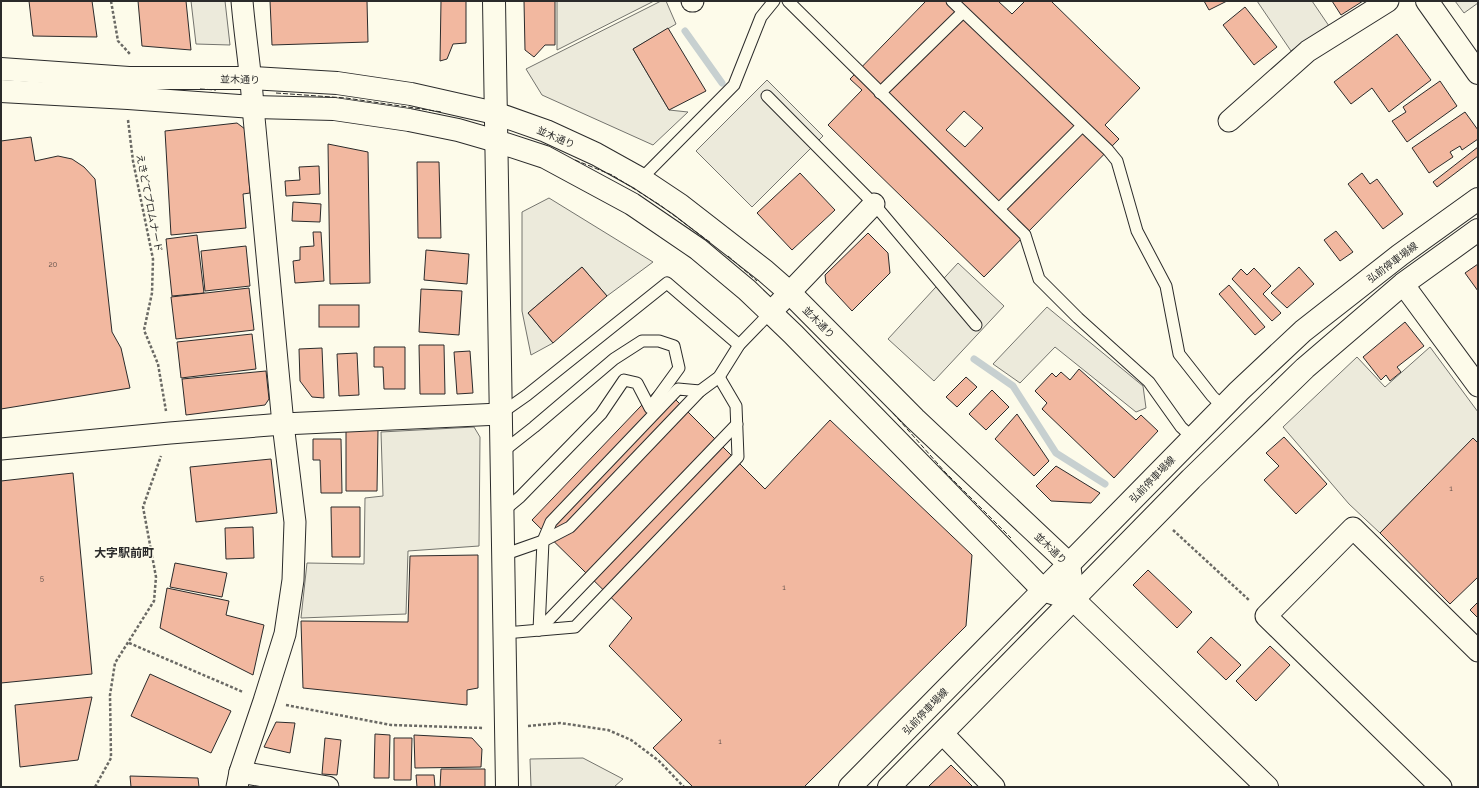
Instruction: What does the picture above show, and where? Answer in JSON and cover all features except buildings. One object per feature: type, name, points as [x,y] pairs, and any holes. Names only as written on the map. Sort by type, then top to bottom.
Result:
[{"type":"street","points":[[242,1],[247,49],[252,78],[253,107],[283,424],[295,522],[293,580],[285,634],[238,779],[328,787]]},
{"type":"street","points":[[494,1],[507,787]]},
{"type":"street","points":[[1229,121],[1308,51],[1388,1]]},
{"type":"street","points":[[1427,1],[1478,73]]},
{"type":"street","name":"並木通り","points":[[1,69],[129,78],[252,78],[337,83],[411,94],[495,113],[546,132],[596,154],[641,179],[680,205],[765,271],[789,292],[915,419],[1069,564],[1074,600]]},
{"type":"street","points":[[1,91],[253,107],[334,109],[409,120],[458,130],[545,157],[632,204],[698,249],[771,312],[1043,590],[1074,600],[1267,787]]},
{"type":"street","name":"弘前停車場線","points":[[850,787],[1223,407],[1303,331],[1400,255],[1478,199]]},
{"type":"street","points":[[771,312],[874,204]]},
{"type":"street","points":[[889,787],[1197,474],[1304,368],[1403,284],[1478,230]]},
{"type":"street","points":[[1403,284],[1478,386]]},
{"type":"street","points":[[1,449],[283,424],[500,414]]},
{"type":"street","points":[[1438,786],[1266,616],[1353,528],[1478,651]]},
{"type":"street","points":[[942,733],[994,787]]},
{"type":"lane","points":[[641,179],[734,84],[761,17],[774,1]]},
{"type":"lane","points":[[788,1],[1025,235],[1039,279],[1078,318],[1150,382],[1180,427],[1193,438]]},
{"type":"lane","points":[[952,1],[1117,161],[1137,231],[1166,286],[1179,354],[1212,396],[1223,407]]},
{"type":"lane","points":[[880,92],[963,12]]},
{"type":"lane","points":[[767,96],[874,204],[976,325]]},
{"type":"lane","points":[[999,209],[1082,126]]},
{"type":"lane","points":[[500,414],[527,395],[667,283],[738,345]]},
{"type":"lane","points":[[503,555],[543,541],[570,527],[700,392],[719,377],[738,345],[771,312]]},
{"type":"lane","points":[[501,453],[534,427],[614,358],[642,341],[659,341],[674,346],[679,368],[650,408],[637,383],[624,380],[601,414],[520,497],[502,512]]},
{"type":"lane","points":[[504,633],[575,627],[738,457],[736,406],[719,377]]},
{"type":"lane","points":[[539,630],[543,541],[551,522],[678,389],[700,392]]},
{"type":"lane","points":[[539,630],[737,424]]},
{"type":"path","points":[[111,1],[118,41],[130,55]]},
{"type":"path","name":"えきどてプロムナード","points":[[127,116],[133,161],[153,258],[152,293],[144,330],[158,364],[170,433]]},
{"type":"path","points":[[95,787],[111,758],[110,696],[115,663],[129,643],[154,601],[156,577],[144,507],[170,433]]},
{"type":"path","points":[[1173,530],[1266,616]]},
{"type":"path","points":[[129,643],[181,664],[264,701]]},
{"type":"shaded area","points":[[191,1],[225,1],[230,45],[196,44]]},
{"type":"shaded area","points":[[557,1],[654,1],[557,50]]},
{"type":"shaded area","points":[[661,1],[666,1],[676,24],[633,49],[669,110],[688,112],[653,145],[542,95],[526,69]]},
{"type":"shaded area","points":[[1257,1],[1312,1],[1329,26],[1291,51]]},
{"type":"shaded area","points":[[1455,1],[1478,1],[1478,3],[1464,13]]},
{"type":"shaded area","points":[[767,80],[823,136],[752,207],[696,151]]},
{"type":"shaded area","points":[[549,198],[653,262],[607,296],[582,267],[528,313],[553,343],[531,355],[522,311],[522,212]]},
{"type":"shaded area","points":[[958,263],[1004,306],[934,381],[888,339]]},
{"type":"shaded area","points":[[1047,307],[1143,386],[1146,408],[1136,412],[1055,347],[1020,383],[993,364]]},
{"type":"shaded area","points":[[1430,347],[1478,412],[1478,443],[1473,439],[1380,533],[1349,504],[1283,427],[1357,357],[1385,387]]},
{"type":"shaded area","points":[[474,427],[480,437],[479,546],[408,551],[406,614],[301,618],[307,563],[364,564],[365,498],[383,496],[381,432]]},
{"type":"shaded area","points":[[583,758],[623,779],[614,787],[531,787],[530,759]]},
{"type":"waterway","points":[[685,31],[722,83]]},
{"type":"waterway","points":[[974,359],[1013,386],[1056,453],[1105,484]]},
{"type":"fence","points":[[200,89],[216,90]]},
{"type":"fence","points":[[276,93],[346,98],[442,112]]},
{"type":"fence","points":[[575,160],[612,175],[660,205],[711,243]]},
{"type":"fence","points":[[728,256],[757,281]]},
{"type":"fence","points":[[893,413],[945,472],[1011,538]]},
{"type":"district","name":"大字駅前町","points":[[124,553]]}]
